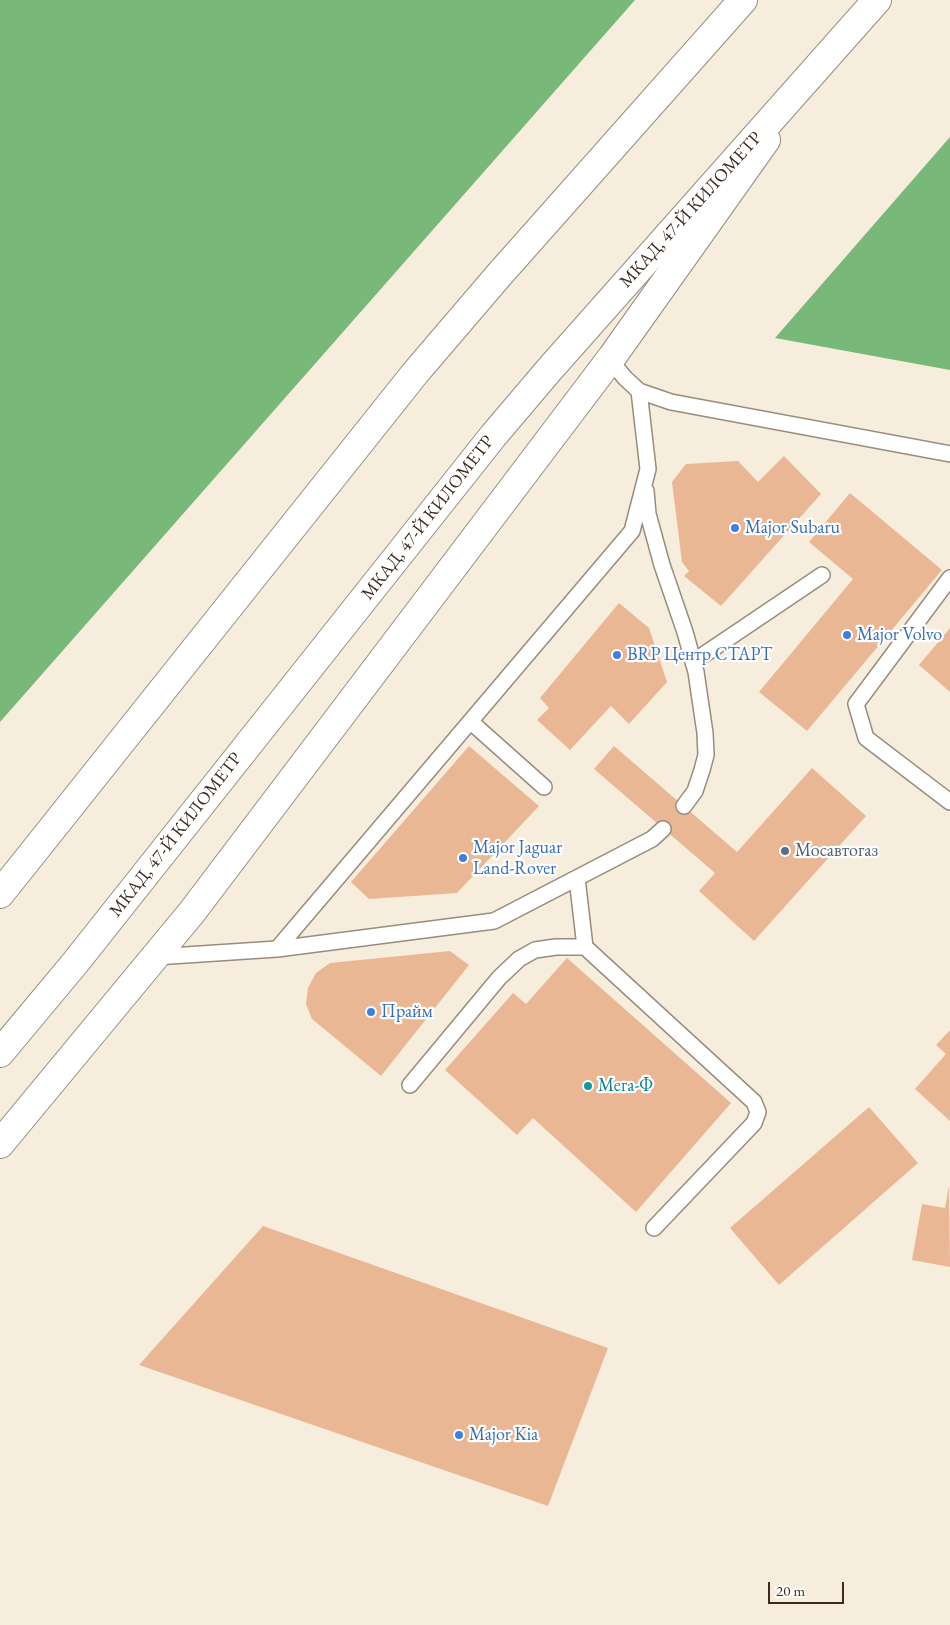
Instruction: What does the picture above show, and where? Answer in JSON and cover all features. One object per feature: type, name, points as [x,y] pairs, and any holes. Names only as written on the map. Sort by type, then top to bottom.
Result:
[{"type":"main road","points":[[0,894],[416,372],[743,0]]},
{"type":"main road","name":"МКАД, 47-Й КИЛОМЕТР","points":[[0,1053],[75,963],[493,436],[549,370],[877,0]]},
{"type":"main road","points":[[0,1144],[192,912],[612,357],[821,63]]},
{"type":"lane","points":[[612,357],[615,366],[639,391],[672,402],[950,454]]},
{"type":"lane","points":[[277,949],[632,531],[648,469],[639,391]]},
{"type":"lane","points":[[645,482],[648,514],[693,662],[705,733],[706,755],[695,791],[684,806]]},
{"type":"lane","points":[[693,662],[822,575]]},
{"type":"lane","points":[[950,578],[856,704],[866,738],[950,802]]},
{"type":"lane","points":[[471,722],[544,787]]},
{"type":"lane","points":[[155,957],[277,949],[494,921],[652,839],[663,829]]},
{"type":"lane","points":[[577,878],[584,947],[754,1102],[758,1112],[754,1123],[654,1228]]},
{"type":"lane","points":[[410,1085],[499,978],[519,959],[535,950],[556,947],[584,947]]},
{"type":"green space","points":[[0,0],[635,0],[0,722]]},
{"type":"green space","points":[[950,137],[950,370],[775,338]]},
{"type":"building","name":"Major Subaru","points":[[784,456],[821,494],[721,606],[684,576],[689,571],[682,562],[672,482],[686,464],[738,461],[758,482]]},
{"type":"building","name":"Major Volvo","points":[[850,493],[942,570],[807,731],[759,692],[853,579],[809,542]]},
{"type":"building","name":"BRP Центр СТАРТ","points":[[619,603],[649,628],[667,682],[629,724],[611,706],[570,750],[537,720],[549,708],[540,698]]},
{"type":"building","points":[[950,628],[950,692],[919,665]]},
{"type":"building","points":[[469,746],[539,806],[457,893],[369,899],[351,882]]},
{"type":"building","points":[[614,746],[737,852],[812,768],[866,816],[754,941],[699,891],[715,873],[594,769]]},
{"type":"building","name":"Прайм","points":[[450,951],[469,965],[381,1076],[312,1019],[306,1004],[308,988],[316,973],[330,963]]},
{"type":"building","name":"Мега-Ф","points":[[567,958],[731,1103],[636,1212],[533,1118],[517,1135],[445,1070],[513,993],[526,1004]]},
{"type":"building","points":[[950,1030],[950,1121],[915,1089],[946,1054],[936,1045]]},
{"type":"building","points":[[869,1107],[918,1163],[779,1285],[730,1228]]},
{"type":"building","points":[[949,1186],[950,1267],[912,1260],[922,1204],[945,1208]]},
{"type":"building","name":"Major Kia","points":[[263,1226],[608,1348],[548,1506],[139,1365]]},
{"type":"place","name":"Major Subaru","points":[[735,528]]},
{"type":"place","name":"Major Volvo","points":[[847,635]]},
{"type":"place","name":"BRP Центр СТАРТ","points":[[617,655]]},
{"type":"place","name":"Мосавтогаз","points":[[785,851]]},
{"type":"place","name":"Major Jaguar Land-Rover","points":[[463,858]]},
{"type":"place","name":"Прайм","points":[[371,1012]]},
{"type":"place","name":"Мега-Ф","points":[[588,1086]]},
{"type":"place","name":"Major Kia","points":[[459,1435]]}]
